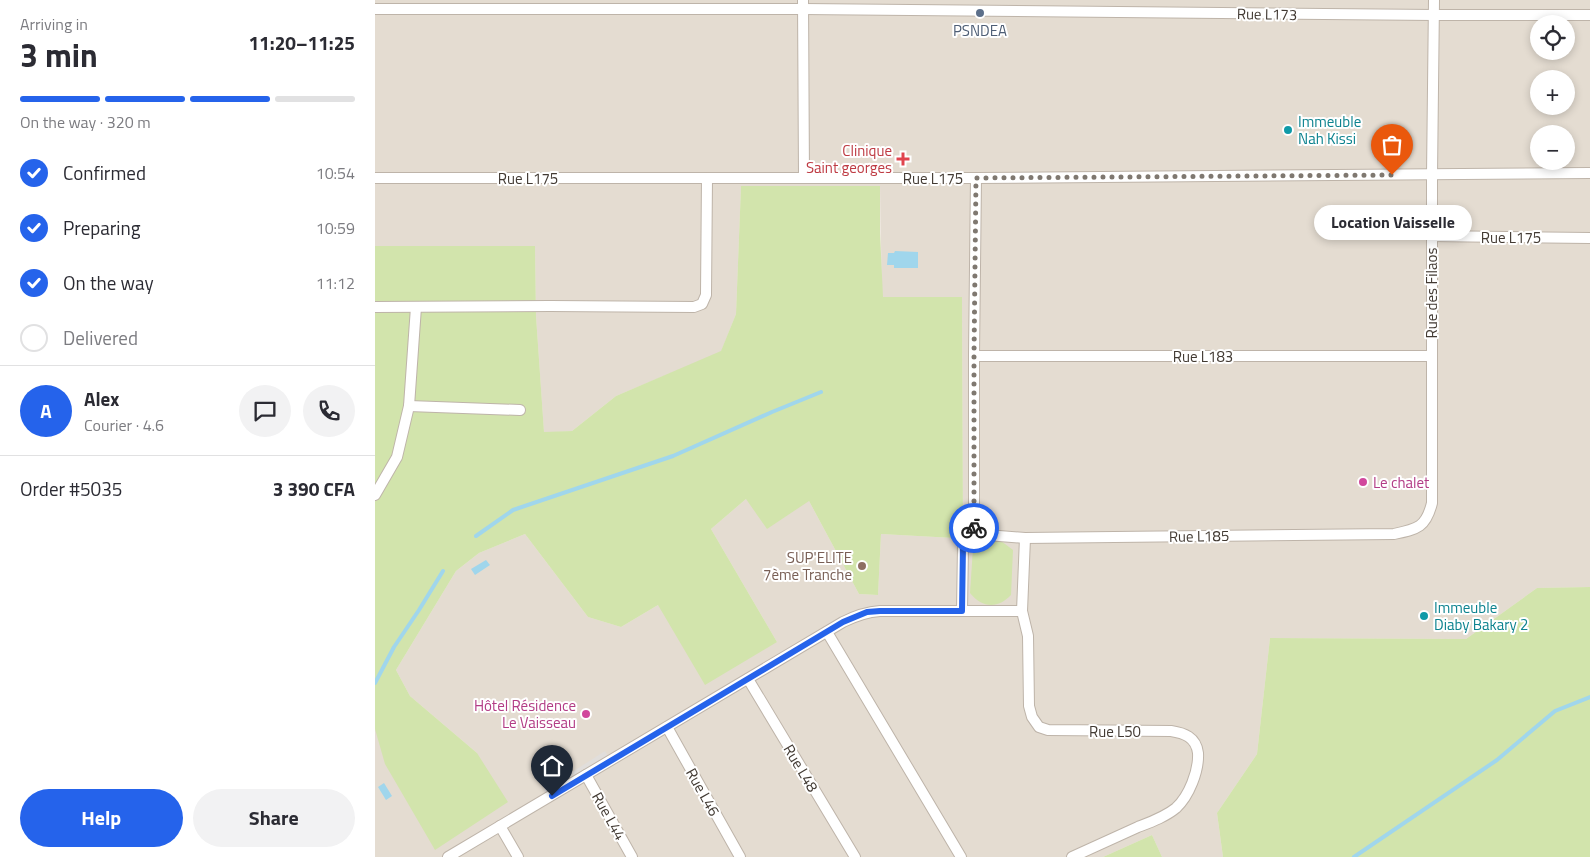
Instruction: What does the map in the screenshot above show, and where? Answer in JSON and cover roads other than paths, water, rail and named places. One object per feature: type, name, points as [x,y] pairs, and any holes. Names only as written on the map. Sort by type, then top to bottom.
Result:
[{"type":"street","name":"Rue des Filaos","points":[[1423,525],[1432,503],[1431,236],[1434,0]]},
{"type":"street","name":"Rue L173","points":[[375,10],[803,4],[1434,15],[1590,15]]},
{"type":"street","points":[[803,4],[804,178]]},
{"type":"street","name":"Rue L175","points":[[375,178],[976,178],[1590,173]]},
{"type":"street","points":[[375,307],[694,307],[702,304],[706,295],[707,178]]},
{"type":"street","points":[[962,611],[963,545],[967,538],[974,534],[976,178]]},
{"type":"street","name":"Rue L175","points":[[1431,236],[1590,238]]},
{"type":"street","points":[[375,494],[397,457],[409,406],[416,306]]},
{"type":"street","name":"Rue L183","points":[[974,356],[1431,356]]},
{"type":"street","points":[[409,406],[520,410]]},
{"type":"street","name":"Rue L185","points":[[974,534],[1025,538],[1394,534],[1412,530],[1423,525]]},
{"type":"street","name":"Rue L50","points":[[1025,538],[1022,611],[1028,636],[1029,706],[1032,718],[1039,726],[1048,730],[1171,731],[1185,733],[1193,740],[1197,749],[1198,761],[1192,780],[1185,797],[1175,808],[1159,818],[1072,857]]},
{"type":"street","points":[[449,857],[843,622],[867,612],[1022,611]]},
{"type":"street","points":[[827,632],[961,857]]},
{"type":"street","name":"Rue L48","points":[[748,679],[855,857]]},
{"type":"street","name":"Rue L46","points":[[667,727],[740,857]]},
{"type":"street","name":"Rue L44","points":[[586,775],[632,857]]},
{"type":"street","points":[[500,826],[518,857]]},
{"type":"water","points":[[895,251],[918,252],[918,268],[894,268],[894,265],[887,265],[888,253],[894,253]]},
{"type":"water","points":[[486,560],[490,565],[475,575],[471,569]]},
{"type":"water","points":[[384,783],[392,796],[386,800],[378,787]]},
{"type":"waterway","points":[[476,536],[513,510],[673,456],[821,392]]},
{"type":"waterway","points":[[375,683],[394,647],[443,571]]},
{"type":"waterway","points":[[1354,857],[1497,760],[1555,711],[1590,697]]},
{"type":"place","name":"PSNDEA","points":[[980,13]]},
{"type":"place","name":"Immeuble Nah Kissi","points":[[1288,130]]},
{"type":"place","name":"Clinique Saint georges","points":[[903,159]]},
{"type":"place","name":"Location Vaisselle","points":[[1392,175]]},
{"type":"place","name":"Le chalet","points":[[1363,482]]},
{"type":"place","name":"SUP'ELITE 7ème Tranche","points":[[862,566]]},
{"type":"place","name":"Immeuble Diaby Bakary 2","points":[[1424,616]]},
{"type":"place","name":"Hôtel Résidence Le Vaisseau","points":[[586,714]]}]
